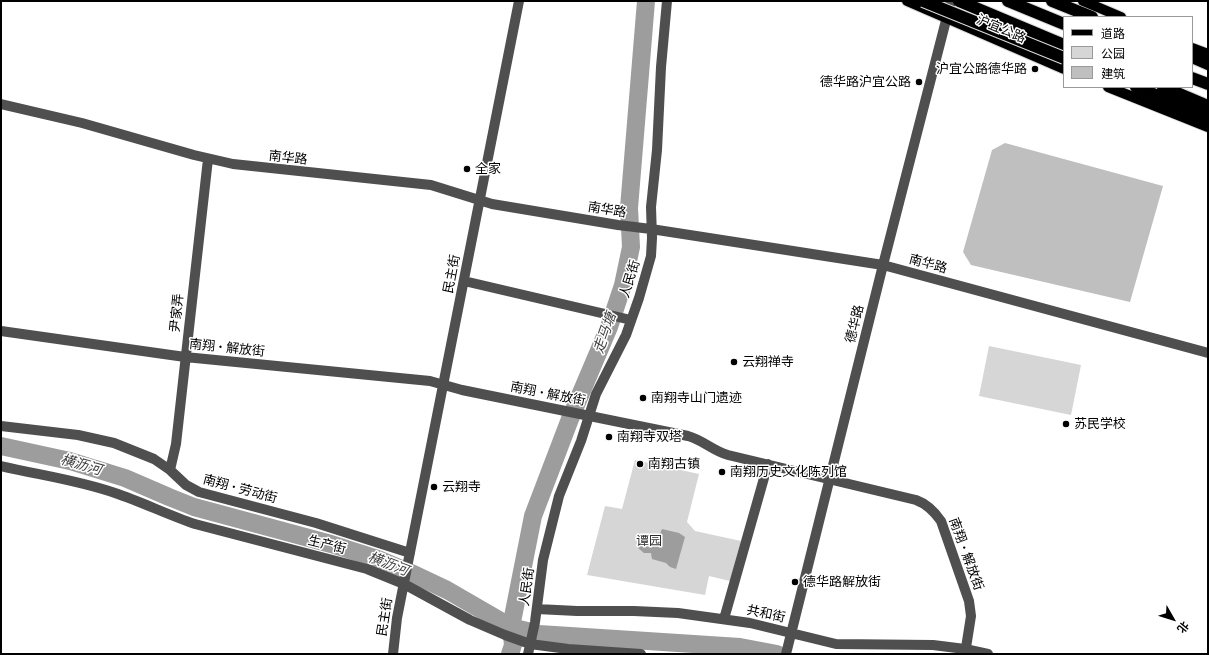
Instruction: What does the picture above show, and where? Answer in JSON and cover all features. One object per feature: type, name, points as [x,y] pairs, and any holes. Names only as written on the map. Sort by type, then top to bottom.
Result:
[{"type":"highway","points":[[924,1],[1063,58]]},
{"type":"highway","points":[[959,1],[1063,45]]},
{"type":"highway","points":[[1008,1],[1063,24]]},
{"type":"highway","points":[[1052,1],[1090,16]]},
{"type":"highway","points":[[1193,57],[1208,64]]},
{"type":"highway","points":[[1193,78],[1208,84]]},
{"type":"highway","points":[[1138,88],[1208,116]]},
{"type":"highway","points":[[1165,88],[1208,106]]},
{"type":"main road","name":"沪宜公路","points":[[907,1],[1063,69]]},
{"type":"main road","points":[[1082,1],[1094,3],[1119,16]]},
{"type":"main road","points":[[1193,48],[1208,54]]},
{"type":"main road","points":[[1110,88],[1208,127]]},
{"type":"street","name":"民主街","points":[[393,654],[397,618],[519,1]]},
{"type":"street","name":"人民街","points":[[530,645],[537,609],[543,560],[554,515],[564,483],[581,441],[588,415],[599,387],[626,335],[626,318],[647,271],[652,238],[646,228],[657,150],[661,66],[667,1]]},
{"type":"street","name":"德华路","points":[[786,654],[882,265],[951,1]]},
{"type":"street","name":"南华路","points":[[1,104],[82,123],[208,159],[245,166],[432,185],[479,201],[618,225],[646,228],[882,265],[1208,353]]},
{"type":"street","name":"尹家弄","points":[[170,470],[176,444],[208,159]]},
{"type":"street","points":[[464,281],[626,318]]},
{"type":"street","name":"南翔 • 解放街","points":[[1,331],[185,357],[430,382],[462,390],[688,436],[720,453],[916,500],[928,506],[941,521],[969,601],[971,616],[965,652]]},
{"type":"street","name":"南翔 • 劳动街","points":[[1,426],[58,432],[98,439],[119,445],[144,454],[170,470],[186,485],[199,492],[316,523],[410,552]]},
{"type":"street","points":[[724,619],[768,464]]},
{"type":"street","name":"生产街","points":[[1,466],[115,492],[171,516],[195,524],[367,569],[404,584],[470,620],[530,645],[641,654]]},
{"type":"street","name":"共和街","points":[[537,609],[592,612],[650,611],[678,613],[737,621],[791,632],[836,644],[932,645],[965,652],[988,654]]},
{"type":"green space","points":[[989,346],[1081,365],[1071,415],[979,396]]},
{"type":"green space","name":"谭园","points":[[635,460],[699,474],[687,522],[695,531],[741,541],[730,581],[709,576],[705,595],[587,575],[605,506],[622,509]]},
{"type":"shaded area","points":[[662,529],[679,533],[685,537],[676,569],[670,567],[666,563],[652,559],[651,553],[644,553],[638,548],[641,537],[649,539],[659,536]]},
{"type":"building","points":[[1005,143],[1163,186],[1130,302],[971,265],[963,252],[992,150]]},
{"type":"waterway","name":"走马塘","points":[[510,654],[513,645],[511,627],[533,516],[570,419],[609,327],[623,285],[631,247],[629,208],[646,1]]},
{"type":"waterway","name":"横沥河","points":[[1,446],[70,461],[125,478],[194,507],[331,544],[378,559],[447,590],[511,627],[539,634],[740,647],[777,654]]},
{"type":"place","name":"沪宜公路德华路","points":[[1035,69]]},
{"type":"place","name":"德华路沪宜公路","points":[[919,82]]},
{"type":"place","name":"全家","points":[[467,169]]},
{"type":"place","name":"云翔禅寺","points":[[734,362]]},
{"type":"place","name":"南翔寺山门遗迹","points":[[643,398]]},
{"type":"place","name":"苏民学校","points":[[1066,424]]},
{"type":"place","name":"南翔寺双塔","points":[[609,437]]},
{"type":"place","name":"南翔古镇","points":[[640,464]]},
{"type":"place","name":"南翔历史文化陈列馆","points":[[722,472]]},
{"type":"place","name":"云翔寺","points":[[434,487]]},
{"type":"place","name":"德华路解放街","points":[[795,582]]}]
